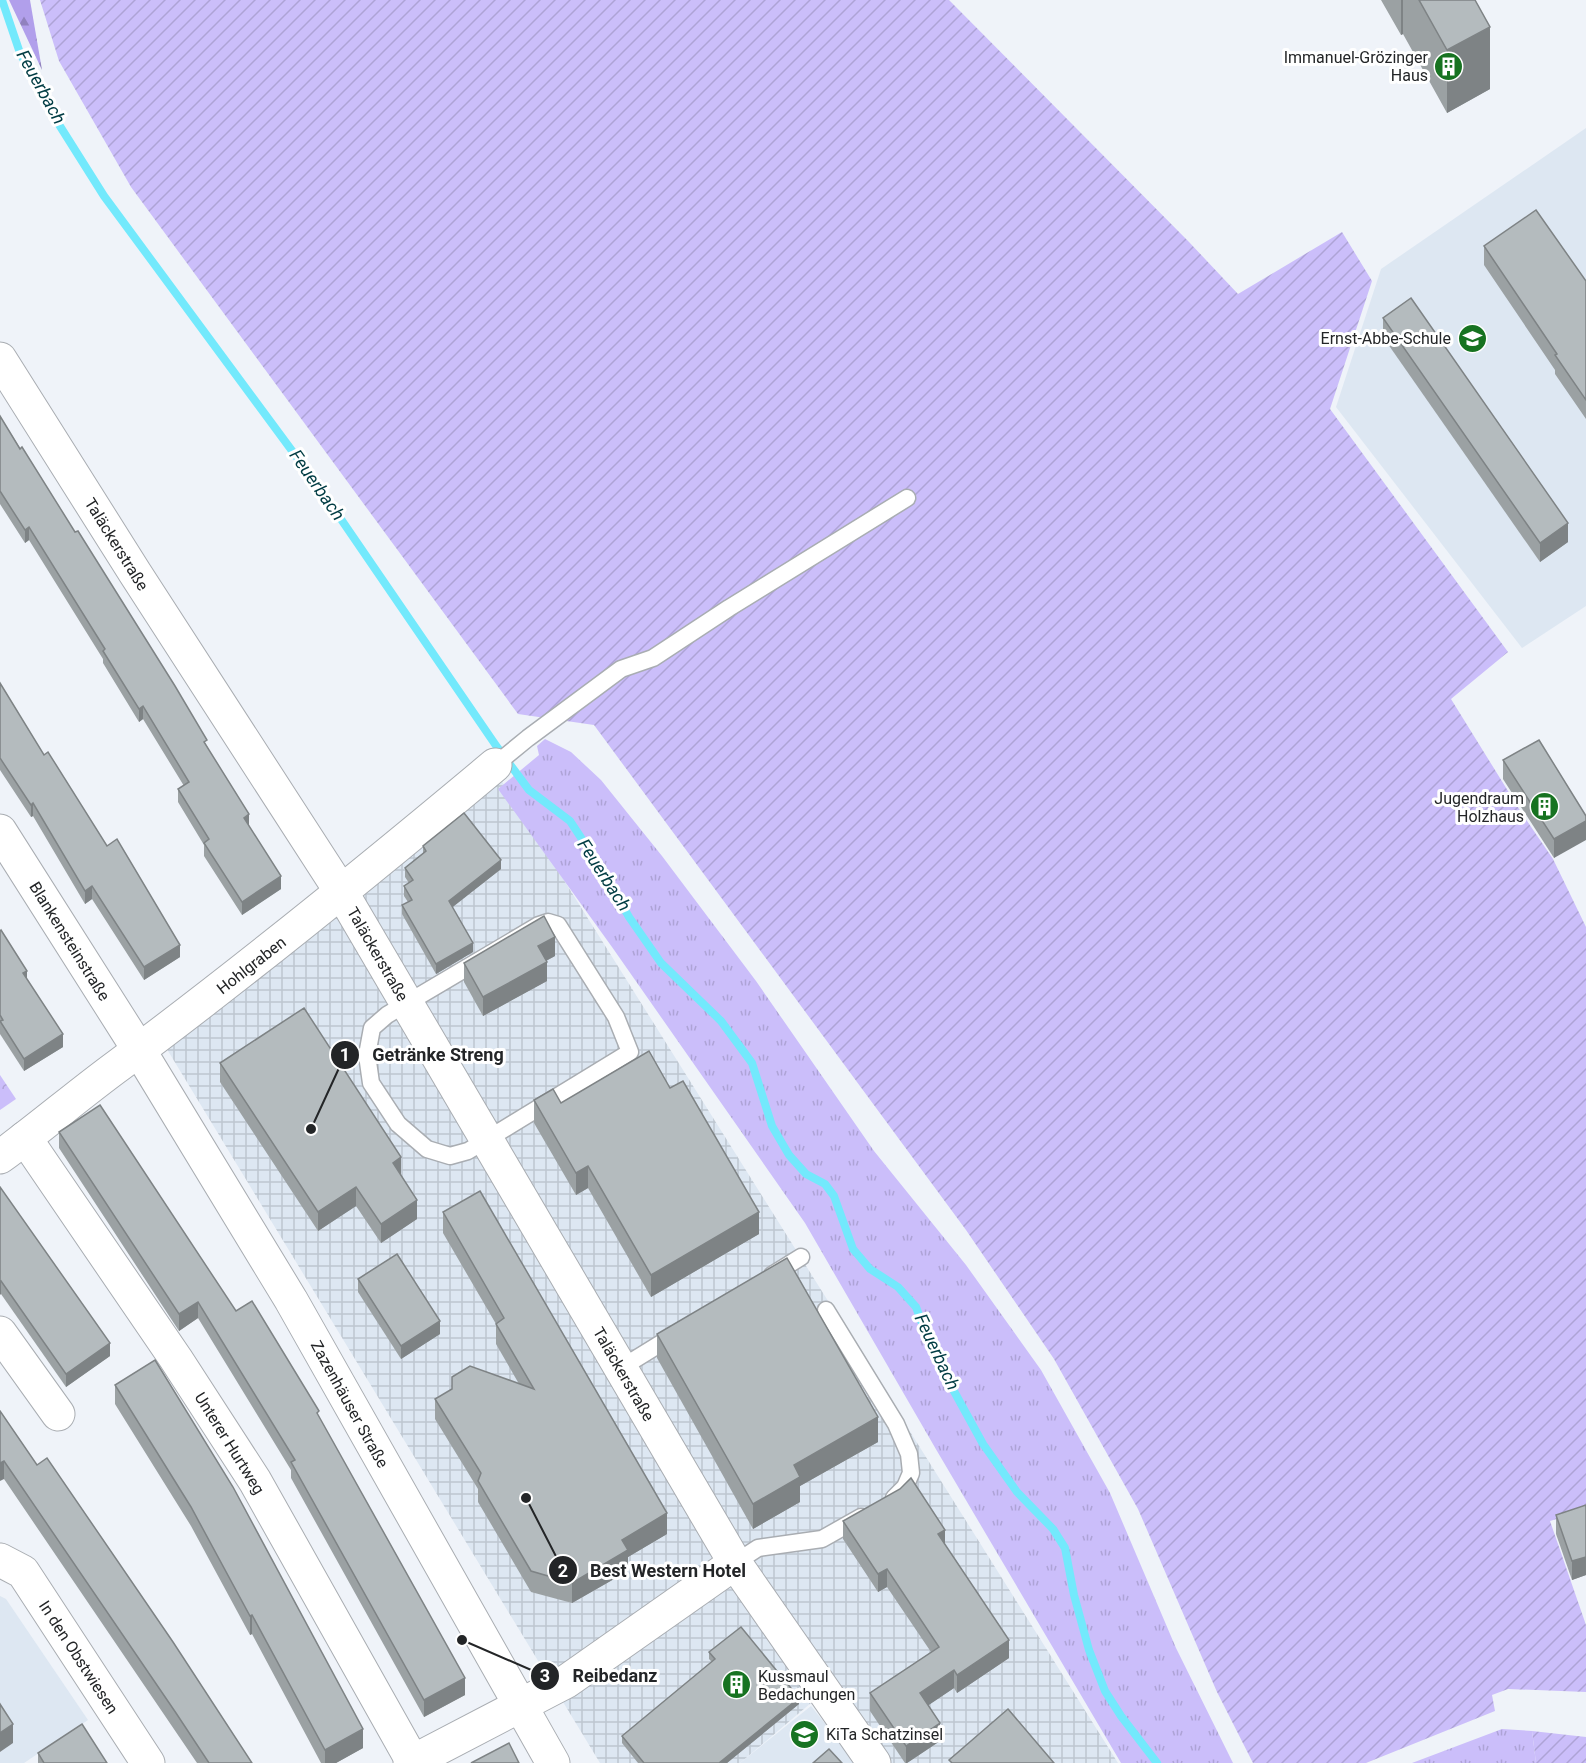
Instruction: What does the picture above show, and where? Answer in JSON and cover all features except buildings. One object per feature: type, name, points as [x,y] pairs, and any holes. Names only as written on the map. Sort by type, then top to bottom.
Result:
[{"type":"street","name":"Taläckerstraße","points":[[0,359],[342,893],[735,1563],[874,1763]]},
{"type":"street","name":"Hohlgraben","points":[[13,1147],[342,893],[495,765]]},
{"type":"street","name":"Blankensteinstraße","points":[[0,831],[139,1050]]},
{"type":"street","name":"Zazenhäuser Straße","points":[[139,1050],[291,1300],[553,1763]]},
{"type":"street","name":"Unterer Hurtweg","points":[[13,1147],[176,1359],[255,1481],[411,1762],[521,1706]]},
{"type":"street","points":[[0,1333],[58,1414]]},
{"type":"street","name":"In den Obstwiesen","points":[[0,1560],[23,1572],[148,1763]]},
{"type":"street","points":[[521,1706],[567,1681],[735,1563]]},
{"type":"lane","points":[[495,765],[621,669],[653,658],[907,498]]},
{"type":"lane","points":[[548,922],[558,925],[616,1017],[630,1052],[487,1140],[468,1151],[450,1156],[427,1149],[398,1124],[371,1083],[367,1056],[372,1028],[387,1015],[540,925],[548,922]]},
{"type":"lane","points":[[761,1282],[801,1257]]},
{"type":"lane","points":[[735,1563],[758,1548],[822,1539],[895,1498],[905,1487],[911,1473],[909,1454],[896,1424],[826,1310]]},
{"type":"lane","points":[[621,1368],[691,1325]]},
{"type":"shaded area","name":"Ernst-Abbe-Schule","points":[[1586,128],[1586,606],[1522,648],[1336,407],[1381,269]]},
{"type":"shaded area","points":[[486,756],[1118,1763],[866,1763],[818,1697],[740,1763],[600,1763],[162,1041]]},
{"type":"shaded area","points":[[0,1596],[6,1599],[88,1720],[24,1763],[0,1763]]},
{"type":"shaded area","name":"KiTa Schatzinsel","points":[[811,1706],[857,1763],[740,1763]]},
{"type":"green space","points":[[9,0],[30,0],[42,70]]},
{"type":"green space","points":[[40,0],[949,0],[1238,294],[1342,232],[1372,281],[1330,409],[1508,652],[1451,699],[1553,859],[1586,927],[1586,1510],[1550,1521],[1586,1625],[1586,1692],[1508,1689],[1492,1695],[1495,1711],[1366,1763],[1253,1763],[1217,1692],[1138,1509],[1054,1359],[966,1230],[594,725],[518,714],[131,187],[59,61]]},
{"type":"green space","points":[[545,739],[571,752],[601,780],[662,856],[756,981],[874,1151],[966,1265],[1041,1370],[1110,1493],[1176,1648],[1233,1763],[1121,1763],[805,1223],[612,947],[498,789],[539,755],[537,746]]},
{"type":"green space","points":[[0,1075],[16,1099],[0,1110]]},
{"type":"green space","points":[[1502,1729],[1532,1731],[1536,1763],[1412,1763]]},
{"type":"green space","points":[[1532,1731],[1586,1737],[1586,1763],[1536,1763]]},
{"type":"waterway","name":"Feuerbach","points":[[2,0],[20,53],[58,123],[104,196],[321,490],[529,790],[570,821],[629,917],[661,963],[721,1021],[752,1063],[772,1126],[789,1155],[806,1174],[825,1184],[834,1196],[853,1249],[870,1269],[898,1287],[916,1307],[933,1353],[983,1444],[1017,1492],[1053,1529],[1065,1548],[1074,1595],[1089,1650],[1105,1691],[1157,1763]]},
{"type":"place","name":"Immanuel-Grözinger Haus","points":[[1449,66]]},
{"type":"place","name":"Ernst-Abbe-Schule","points":[[1472,338]]},
{"type":"place","name":"Jugendraum Holzhaus","points":[[1545,807]]},
{"type":"place","name":"Getränke Streng","points":[[311,1129]]},
{"type":"place","name":"Best Western Hotel","points":[[526,1498]]},
{"type":"place","name":"Reibedanz","points":[[462,1640]]},
{"type":"place","name":"Kussmaul Bedachungen","points":[[737,1685]]},
{"type":"place","name":"KiTa Schatzinsel","points":[[805,1734]]}]
